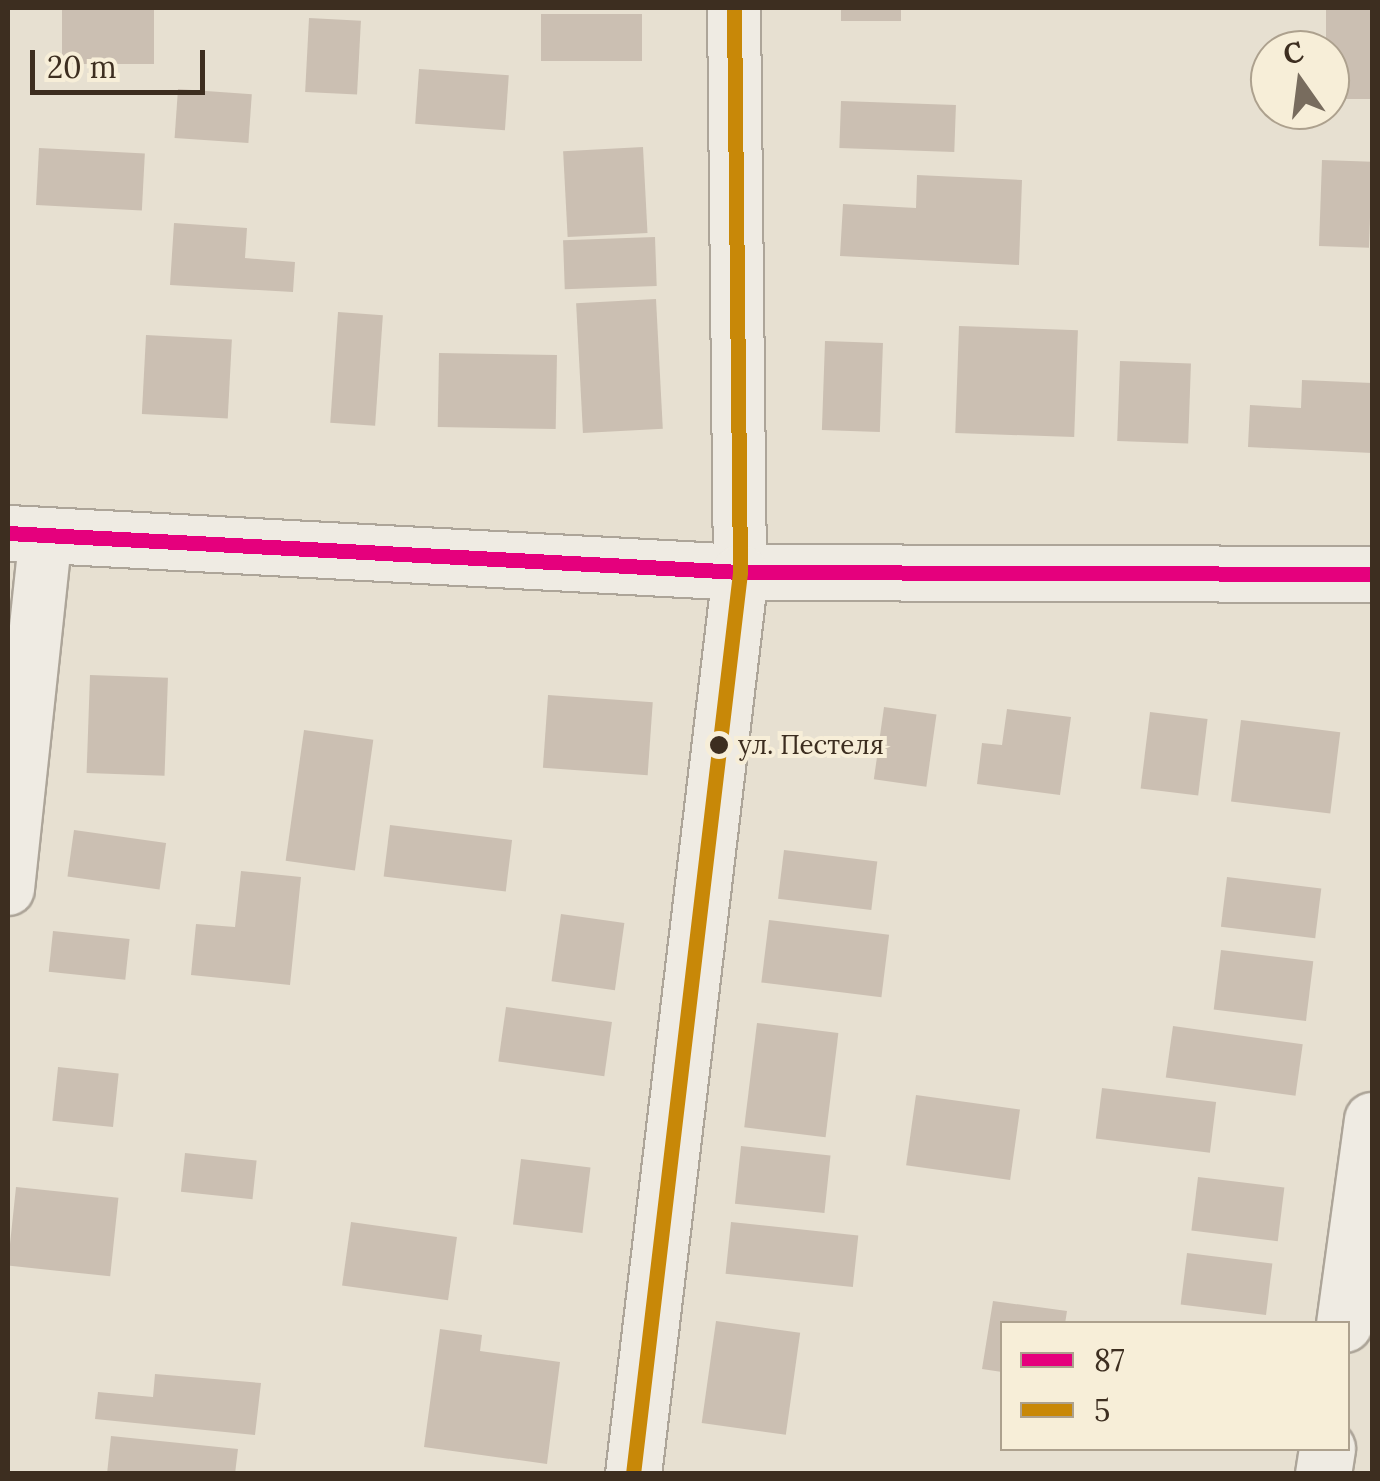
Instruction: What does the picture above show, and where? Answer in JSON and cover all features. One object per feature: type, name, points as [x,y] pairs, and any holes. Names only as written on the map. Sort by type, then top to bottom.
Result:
[{"type":"street","points":[[633,1474],[740,572],[734,8]]},
{"type":"street","points":[[8,889],[26,537],[740,572],[1372,574]]},
{"type":"street","points":[[1344,1321],[1372,1120]]},
{"type":"building","points":[[62,8],[154,8],[154,64],[62,64]]},
{"type":"building","points":[[841,8],[901,8],[901,21],[841,21]]},
{"type":"building","points":[[1326,8],[1372,8],[1372,99],[1350,99],[1350,30],[1326,30]]},
{"type":"building","points":[[541,14],[642,14],[642,61],[541,61]]},
{"type":"building","points":[[309,18],[361,21],[357,95],[305,92]]},
{"type":"building","points":[[419,69],[509,75],[505,130],[415,124]]},
{"type":"building","points":[[178,89],[252,94],[248,143],[175,138]]},
{"type":"building","points":[[841,101],[956,105],[954,152],[839,148]]},
{"type":"building","points":[[643,147],[648,233],[568,237],[563,151]]},
{"type":"building","points":[[39,148],[145,154],[142,210],[36,205]]},
{"type":"building","points":[[1322,160],[1372,162],[1369,248],[1319,246]]},
{"type":"building","points":[[917,175],[1022,180],[1019,265],[840,256],[843,204],[916,208]]},
{"type":"building","points":[[174,223],[247,228],[245,258],[295,262],[293,292],[170,285]]},
{"type":"building","points":[[655,237],[657,286],[565,289],[563,240]]},
{"type":"building","points":[[656,299],[663,429],[583,433],[576,303]]},
{"type":"building","points":[[338,312],[383,315],[375,426],[330,423]]},
{"type":"building","points":[[959,326],[1078,330],[1074,437],[955,433]]},
{"type":"building","points":[[146,335],[232,340],[228,418],[142,414]]},
{"type":"building","points":[[825,341],[883,343],[880,432],[822,430]]},
{"type":"building","points":[[439,353],[557,355],[556,429],[438,427]]},
{"type":"building","points":[[1120,361],[1191,363],[1188,443],[1117,441]]},
{"type":"building","points":[[1302,380],[1372,383],[1372,453],[1248,447],[1250,405],[1301,408]]},
{"type":"building","points":[[90,675],[168,678],[165,776],[87,773]]},
{"type":"building","points":[[548,695],[653,702],[648,775],[543,768]]},
{"type":"building","points":[[884,707],[936,714],[926,787],[874,779]]},
{"type":"building","points":[[1007,709],[1071,717],[1060,795],[977,784],[982,743],[1002,745]]},
{"type":"building","points":[[1150,712],[1208,719],[1198,795],[1141,788]]},
{"type":"building","points":[[1241,720],[1340,732],[1330,814],[1231,801]]},
{"type":"building","points":[[304,730],[373,740],[355,870],[286,861]]},
{"type":"building","points":[[390,825],[512,840],[506,892],[384,877]]},
{"type":"building","points":[[74,830],[166,843],[160,889],[67,877]]},
{"type":"building","points":[[784,850],[877,861],[871,910],[778,899]]},
{"type":"building","points":[[241,871],[301,877],[290,985],[191,975],[196,924],[235,927]]},
{"type":"building","points":[[1227,877],[1321,889],[1315,938],[1221,927]]},
{"type":"building","points":[[561,914],[624,923],[615,990],[552,981]]},
{"type":"building","points":[[769,920],[889,935],[881,997],[761,983]]},
{"type":"building","points":[[53,931],[130,939],[125,980],[49,972]]},
{"type":"building","points":[[1221,950],[1313,961],[1306,1021],[1214,1010]]},
{"type":"building","points":[[506,1007],[612,1022],[604,1076],[498,1061]]},
{"type":"building","points":[[757,1023],[838,1033],[826,1137],[744,1127]]},
{"type":"building","points":[[1173,1026],[1303,1044],[1295,1096],[1166,1077]]},
{"type":"building","points":[[58,1067],[119,1073],[113,1127],[52,1121]]},
{"type":"building","points":[[1102,1088],[1216,1102],[1210,1153],[1096,1139]]},
{"type":"building","points":[[916,1095],[1020,1110],[1010,1180],[906,1165]]},
{"type":"building","points":[[741,1146],[831,1155],[824,1213],[735,1204]]},
{"type":"building","points":[[185,1153],[257,1161],[253,1199],[181,1192]]},
{"type":"building","points":[[521,1159],[590,1168],[582,1233],[513,1225]]},
{"type":"building","points":[[1198,1177],[1284,1188],[1278,1241],[1191,1231]]},
{"type":"building","points":[[16,1187],[118,1198],[110,1276],[8,1266]]},
{"type":"building","points":[[351,1222],[457,1237],[448,1300],[342,1285]]},
{"type":"building","points":[[731,1222],[858,1235],[853,1287],[726,1274]]},
{"type":"building","points":[[1187,1253],[1272,1263],[1266,1315],[1181,1305]]},
{"type":"building","points":[[993,1301],[1067,1311],[1065,1321],[1000,1321],[1000,1372],[982,1369]]},
{"type":"building","points":[[716,1321],[800,1333],[786,1435],[702,1423]]},
{"type":"building","points":[[440,1329],[482,1335],[480,1351],[560,1362],[547,1464],[424,1447]]},
{"type":"building","points":[[155,1374],[261,1383],[255,1435],[95,1419],[98,1392],[153,1397]]},
{"type":"building","points":[[111,1436],[238,1449],[235,1474],[107,1474]]},
{"type":"transit line","name":"5","points":[[633,1474],[740,572],[734,8]]},
{"type":"transit line","name":"87","points":[[8,533],[740,572],[1372,574]]},
{"type":"place","name":"ул. Пестеля","points":[[719,745]]}]
